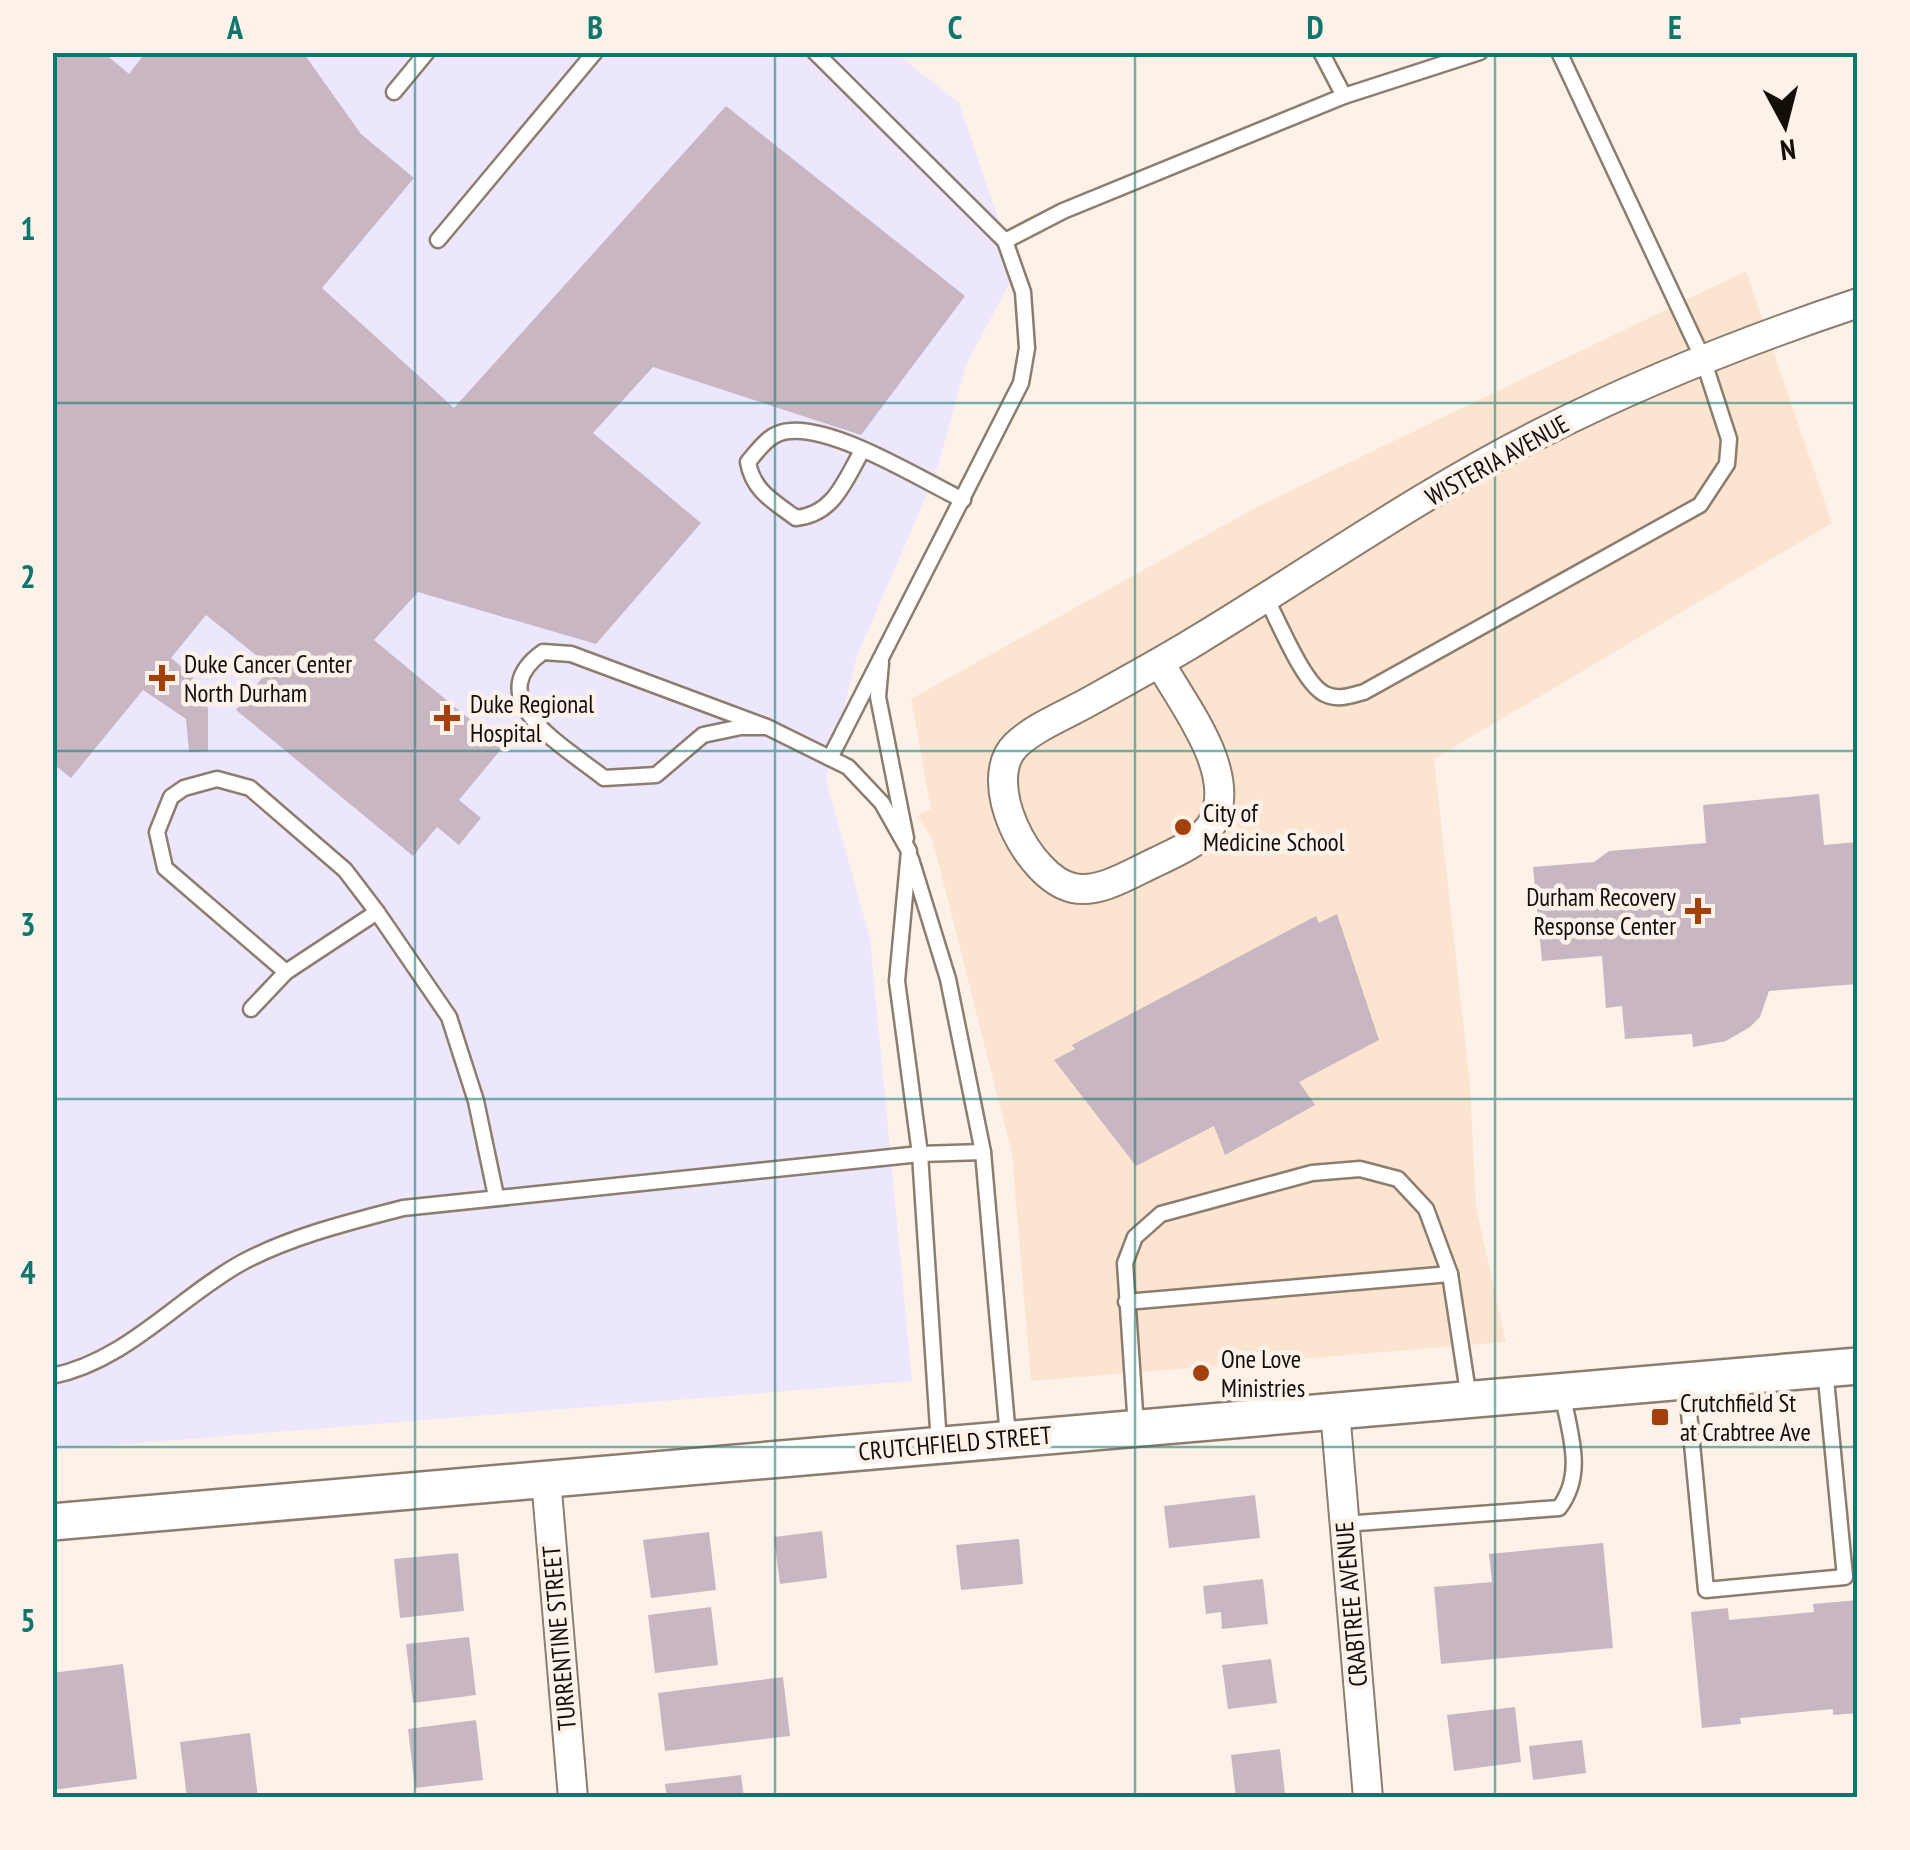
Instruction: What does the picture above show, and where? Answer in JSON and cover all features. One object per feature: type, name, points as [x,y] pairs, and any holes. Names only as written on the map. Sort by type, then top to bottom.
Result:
[{"type":"street","name":"WISTERIA AVENUE","points":[[1160,663],[1216,770],[1217,808],[1212,825],[1178,850],[1114,881],[1086,889],[1070,887],[1039,864],[1019,836],[1002,788],[1005,762],[1031,734],[1160,663],[1404,511],[1542,432],[1703,359],[1858,303]]},
{"type":"street","name":"CRUTCHFIELD STREET","points":[[52,1522],[1841,1367]]},
{"type":"street","name":"CRABTREE AVENUE","points":[[1334,1411],[1368,1798]]},
{"type":"street","name":"TURRENTINE STREET","points":[[546,1479],[573,1798]]},
{"type":"lane","points":[[394,92],[427,52]]},
{"type":"lane","points":[[438,240],[595,52]]},
{"type":"lane","points":[[815,52],[1005,241],[1023,292],[1027,348],[1021,383],[830,758]]},
{"type":"lane","points":[[1321,52],[1344,96]]},
{"type":"lane","points":[[1005,241],[1063,212],[1344,96],[1480,52]]},
{"type":"lane","points":[[1266,598],[1308,676],[1323,694],[1342,698],[1364,692],[1700,505],[1727,464],[1729,439],[1703,359],[1559,52]]},
{"type":"lane","points":[[862,451],[831,504],[816,516],[796,518],[752,482],[748,462],[770,437],[789,430],[814,432],[862,451],[963,500]]},
{"type":"lane","points":[[767,727],[740,727],[703,735],[656,775],[604,778],[526,715],[518,693],[526,664],[543,652],[571,654],[767,727],[848,767],[882,803],[908,852],[898,982],[920,1154],[939,1444]]},
{"type":"lane","points":[[882,655],[878,697],[908,852],[948,979],[983,1152],[1008,1438]]},
{"type":"lane","points":[[286,972],[164,868],[157,832],[171,797],[184,788],[217,779],[250,788],[345,870],[378,912],[449,1017],[476,1101],[496,1196]]},
{"type":"lane","points":[[251,1009],[286,972],[378,912]]},
{"type":"lane","points":[[52,1376],[136,1338],[243,1262],[328,1229],[403,1208],[920,1154],[983,1152]]},
{"type":"lane","points":[[1136,1427],[1125,1263],[1135,1237],[1160,1214],[1312,1173],[1360,1169],[1398,1179],[1426,1209],[1450,1274],[1469,1399]]},
{"type":"lane","points":[[1126,1302],[1450,1274]]},
{"type":"lane","points":[[1686,1381],[1706,1590],[1845,1576],[1841,1367]]},
{"type":"lane","points":[[1344,1524],[1560,1508],[1573,1490],[1576,1470],[1562,1391]]},
{"type":"shaded area","name":"Duke Regional Hospital","points":[[53,53],[896,53],[959,103],[1016,271],[966,365],[936,473],[857,656],[826,780],[870,939],[912,1381],[53,1450]]},
{"type":"shaded area","name":"City of Medicine School","points":[[1746,271],[1832,523],[1434,759],[1470,1085],[1476,1207],[1506,1342],[1031,1381],[1012,1154],[932,838],[917,816],[931,809],[911,699],[1257,507]]},
{"type":"building","points":[[52,52],[103,52],[129,74],[146,52],[301,52],[361,134],[414,178],[322,288],[454,408],[726,106],[965,296],[861,435],[653,367],[593,433],[701,523],[596,644],[418,592],[374,640],[503,747],[459,800],[481,818],[459,845],[437,827],[413,856],[236,710],[271,667],[206,615],[171,658],[194,677],[185,688],[208,708],[208,751],[189,752],[186,719],[143,690],[71,778],[52,763]]},
{"type":"building","name":"Durham Recovery Response Center","points":[[1819,794],[1824,845],[1858,842],[1858,984],[1769,991],[1760,1017],[1750,1027],[1726,1041],[1693,1047],[1692,1034],[1625,1039],[1622,1006],[1606,1008],[1602,956],[1542,961],[1533,867],[1594,862],[1609,851],[1706,843],[1703,805]]},
{"type":"building","points":[[1337,914],[1379,1040],[1299,1082],[1315,1105],[1225,1155],[1214,1126],[1136,1166],[1054,1060],[1075,1049],[1072,1045],[1316,916],[1319,923]]},
{"type":"building","points":[[1255,1495],[1260,1538],[1169,1548],[1164,1506]]},
{"type":"building","points":[[822,1531],[827,1578],[780,1584],[774,1537]]},
{"type":"building","points":[[709,1532],[716,1590],[651,1598],[643,1540]]},
{"type":"building","points":[[1019,1539],[1023,1584],[961,1590],[956,1545]]},
{"type":"building","points":[[1603,1543],[1613,1648],[1441,1664],[1434,1587],[1492,1582],[1489,1554]]},
{"type":"building","points":[[458,1553],[464,1611],[400,1618],[394,1559]]},
{"type":"building","points":[[1263,1579],[1268,1624],[1222,1629],[1221,1612],[1206,1614],[1203,1586]]},
{"type":"building","points":[[1858,1600],[1858,1713],[1833,1715],[1833,1709],[1740,1718],[1741,1724],[1702,1728],[1691,1612],[1728,1608],[1729,1620],[1814,1612],[1813,1604]]},
{"type":"building","points":[[711,1607],[718,1665],[655,1673],[648,1615]]},
{"type":"building","points":[[469,1637],[476,1695],[413,1703],[406,1644]]},
{"type":"building","points":[[1271,1659],[1277,1703],[1228,1709],[1222,1665]]},
{"type":"building","points":[[123,1664],[137,1779],[52,1790],[52,1673]]},
{"type":"building","points":[[783,1677],[790,1736],[665,1751],[658,1693]]},
{"type":"building","points":[[1515,1707],[1521,1762],[1454,1771],[1447,1715]]},
{"type":"building","points":[[476,1720],[483,1780],[415,1788],[408,1729]]},
{"type":"building","points":[[250,1733],[258,1798],[187,1798],[180,1742]]},
{"type":"building","points":[[1582,1740],[1586,1773],[1533,1780],[1529,1746]]},
{"type":"building","points":[[1280,1749],[1285,1794],[1236,1798],[1231,1755]]},
{"type":"building","points":[[741,1775],[744,1798],[667,1798],[665,1784]]},
{"type":"place","name":"Duke Cancer Center North Durham","points":[[162,678]]},
{"type":"place","name":"Duke Regional Hospital","points":[[447,718]]},
{"type":"place","name":"City of Medicine School","points":[[1183,827]]},
{"type":"place","name":"Durham Recovery Response Center","points":[[1698,911]]},
{"type":"place","name":"One Love Ministries","points":[[1201,1373]]},
{"type":"place","name":"Crutchfield St at Crabtree Ave","points":[[1660,1417]]}]
